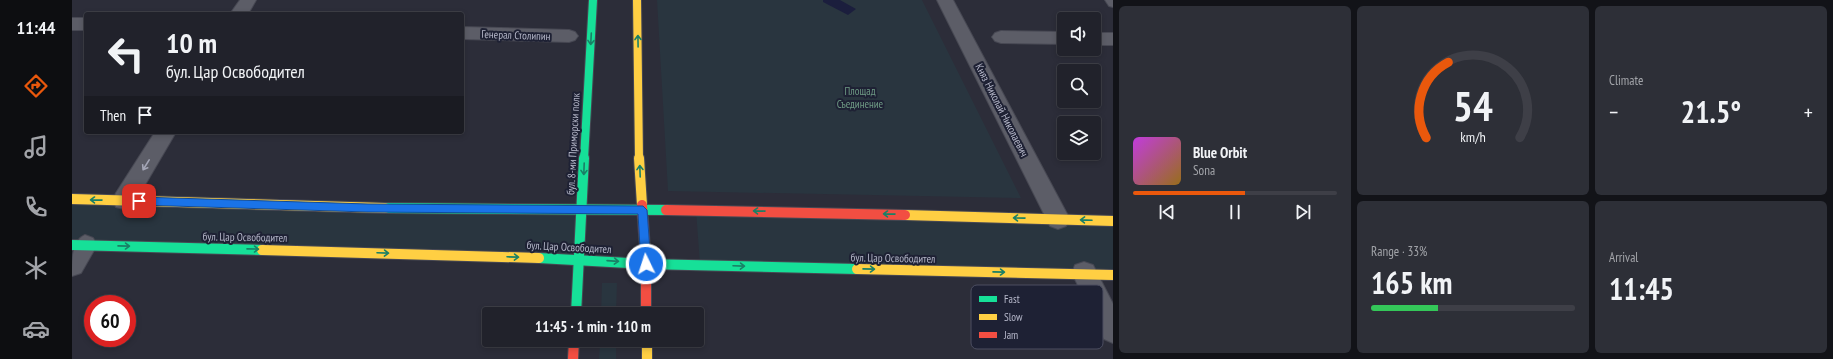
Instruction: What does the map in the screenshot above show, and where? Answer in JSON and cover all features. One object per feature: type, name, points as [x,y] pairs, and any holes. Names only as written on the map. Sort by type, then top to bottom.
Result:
[{"type":"main road","name":"бул. 8-ми Приморски полк","points":[[576,307],[593,0]]},
{"type":"main road","points":[[637,0],[639,172],[646,264],[646,307]]},
{"type":"main road","points":[[72,199],[368,208],[731,210],[1113,221]]},
{"type":"main road","name":"бул. Цар Освободител","points":[[78,245],[579,259],[646,264],[1113,275]]},
{"type":"main road","points":[[573,359],[574,347]]},
{"type":"main road","points":[[647,347],[647,359]]},
{"type":"street","points":[[240,12],[248,0]]},
{"type":"street","name":"Княз Николай Николаевич","points":[[946,0],[1058,219]]},
{"type":"street","points":[[72,24],[84,24]]},
{"type":"street","name":"Генерал Столипин","points":[[464,33],[569,36]]},
{"type":"street","points":[[1001,37],[1057,38]]},
{"type":"street","points":[[1101,39],[1113,39]]},
{"type":"street","points":[[124,200],[165,134]]},
{"type":"street","points":[[72,265],[78,245]]},
{"type":"street","points":[[1084,274],[1090,285]]},
{"type":"street","points":[[1103,311],[1113,330]]},
{"type":"green space","name":"Площад Съединение","points":[[657,0],[922,0],[1021,198],[668,191]]},
{"type":"green space","points":[[72,199],[582,210],[579,259],[72,245]]},
{"type":"green space","points":[[696,210],[1113,221],[1113,275],[700,265]]},
{"type":"green space","points":[[602,283],[617,283],[616,307],[601,307]]},
{"type":"green space","points":[[600,347],[616,347],[616,359],[599,359]]},
{"type":"water","points":[[823,0],[840,0],[856,9],[848,15],[823,2]]},
{"type":"traffic: fast","points":[[576,307],[593,0]]},
{"type":"traffic: fast","points":[[385,208],[666,210]]},
{"type":"traffic: fast","points":[[72,245],[262,250]]},
{"type":"traffic: fast","points":[[539,258],[646,264],[857,269]]},
{"type":"traffic: slow","points":[[637,0],[639,171],[642,205]]},
{"type":"traffic: slow","points":[[72,199],[385,208]]},
{"type":"traffic: slow","points":[[905,215],[1113,221]]},
{"type":"traffic: slow","points":[[262,250],[539,258]]},
{"type":"traffic: slow","points":[[857,269],[1113,275]]},
{"type":"traffic: slow","points":[[647,347],[647,359]]},
{"type":"traffic: jam","points":[[642,205],[646,264],[646,307]]},
{"type":"traffic: jam","points":[[666,210],[905,215]]},
{"type":"traffic: jam","points":[[573,359],[574,347]]},
{"type":"route","points":[[139,201],[368,208],[643,210],[646,264]]}]
